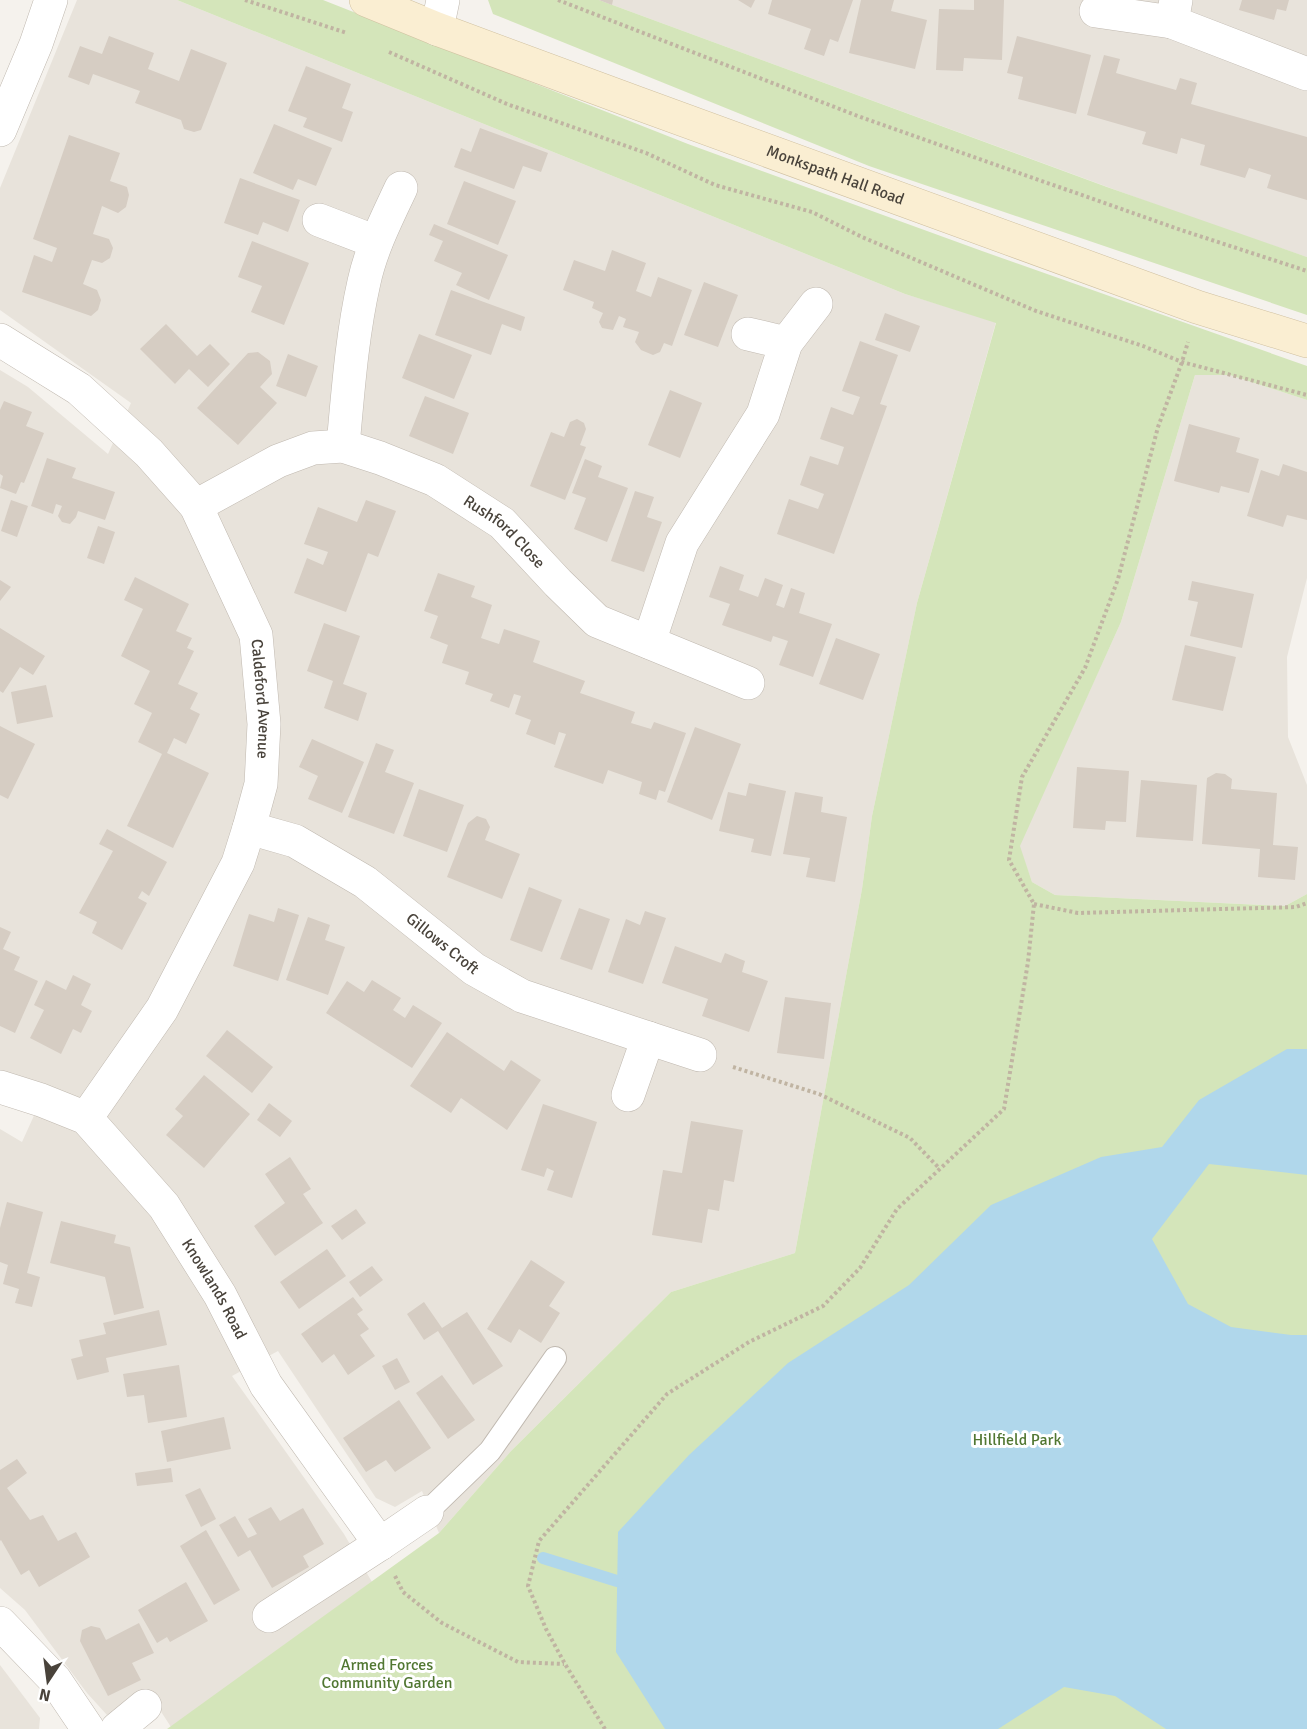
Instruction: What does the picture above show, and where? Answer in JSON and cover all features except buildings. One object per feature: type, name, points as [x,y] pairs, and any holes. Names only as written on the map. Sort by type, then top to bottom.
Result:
[{"type":"street","points":[[0,130],[36,44],[51,0]]},
{"type":"street","name":"Monkspath Hall Road","points":[[366,0],[440,14],[637,103],[1197,307],[1307,341]]},
{"type":"street","points":[[1096,11],[1174,11],[1307,74]]},
{"type":"street","points":[[343,446],[364,280],[376,242],[401,188]]},
{"type":"street","points":[[319,220],[376,242]]},
{"type":"street","points":[[649,642],[682,543],[763,414],[786,343],[816,304]]},
{"type":"street","points":[[748,334],[786,343]]},
{"type":"street","name":"Caldeford Avenue","points":[[0,340],[79,389],[149,453],[196,506],[256,635],[264,724],[261,784],[237,863],[162,1009],[86,1118]]},
{"type":"street","name":"Rushford Close","points":[[196,506],[278,461],[313,448],[343,446],[435,480],[502,523],[597,621],[748,683]]},
{"type":"street","name":"Gillows Croft","points":[[249,828],[295,841],[365,882],[474,969],[522,996],[700,1055]]},
{"type":"street","points":[[628,1095],[648,1038]]},
{"type":"street","name":"Knowlands Road","points":[[0,1087],[86,1118],[164,1206],[220,1295],[266,1385],[380,1544]]},
{"type":"street","points":[[268,1616],[427,1512]]},
{"type":"street","points":[[0,1623],[55,1680],[88,1729]]},
{"type":"street","points":[[117,1729],[145,1706]]},
{"type":"lane","points":[[427,1512],[490,1450],[555,1358]]},
{"type":"path","points":[[245,0],[347,33]]},
{"type":"path","points":[[558,0],[863,118],[1307,272]]},
{"type":"path","points":[[379,47],[507,104],[646,153],[716,185],[812,212],[862,237],[1036,311],[1143,346],[1182,362],[1307,395]]},
{"type":"path","points":[[605,1729],[546,1629],[528,1586],[539,1541],[667,1394],[749,1342],[823,1306],[860,1268],[897,1209],[1004,1109],[1029,962],[1034,904],[1009,860],[1022,777],[1085,668],[1118,579],[1158,427],[1182,362],[1197,307]]},
{"type":"path","points":[[1034,904],[1078,913],[1296,907],[1307,903]]},
{"type":"path","points":[[700,1055],[830,1098],[910,1138],[939,1168]]},
{"type":"path","points":[[380,1544],[403,1592],[442,1623],[518,1662],[565,1664]]},
{"type":"shaded area","points":[[77,0],[177,0],[905,294],[996,322],[917,603],[872,816],[862,889],[795,1253],[671,1292],[511,1451],[439,1533],[422,1491],[395,1507],[376,1498],[278,1351],[232,1376],[344,1534],[372,1582],[171,1727],[147,1690],[107,1715],[87,1693],[25,1610],[0,1588],[0,1129],[22,1142],[47,1087],[0,1072],[0,370],[28,387],[108,454],[131,403],[0,310],[0,188]]},
{"type":"shaded area","points":[[599,0],[1307,0],[1307,257],[1200,221]]},
{"type":"shaded area","points":[[1195,375],[1230,375],[1307,400],[1307,578],[1287,657],[1288,737],[1307,785],[1307,894],[1285,906],[1055,895],[1032,882],[1019,846],[1121,622]]},
{"type":"shaded area","points":[[0,1665],[40,1718],[39,1729],[0,1729]]},
{"type":"green space","name":"Hillfield Park","points":[[177,0],[323,0],[688,144],[1307,366],[1307,400],[1230,375],[1195,375],[1121,622],[1020,846],[1032,882],[1055,895],[1285,906],[1307,894],[1307,1729],[167,1729],[439,1533],[511,1451],[671,1292],[795,1253],[862,889],[872,816],[917,603],[996,323],[905,294]]},
{"type":"green space","points":[[488,0],[599,0],[1107,187],[1307,257],[1307,315],[869,166],[493,14]]},
{"type":"water","points":[[1287,1049],[1307,1049],[1307,1175],[1209,1164],[1152,1239],[1188,1304],[1231,1327],[1307,1335],[1307,1729],[1166,1729],[1115,1696],[1064,1687],[998,1729],[665,1729],[616,1652],[618,1532],[689,1455],[788,1363],[909,1285],[991,1205],[1101,1157],[1162,1147],[1199,1100]]},
{"type":"waterway","points":[[543,1558],[617,1581]]},
{"type":"park label","name":"Armed Forces Community Garden","points":[[387,1674]]}]
